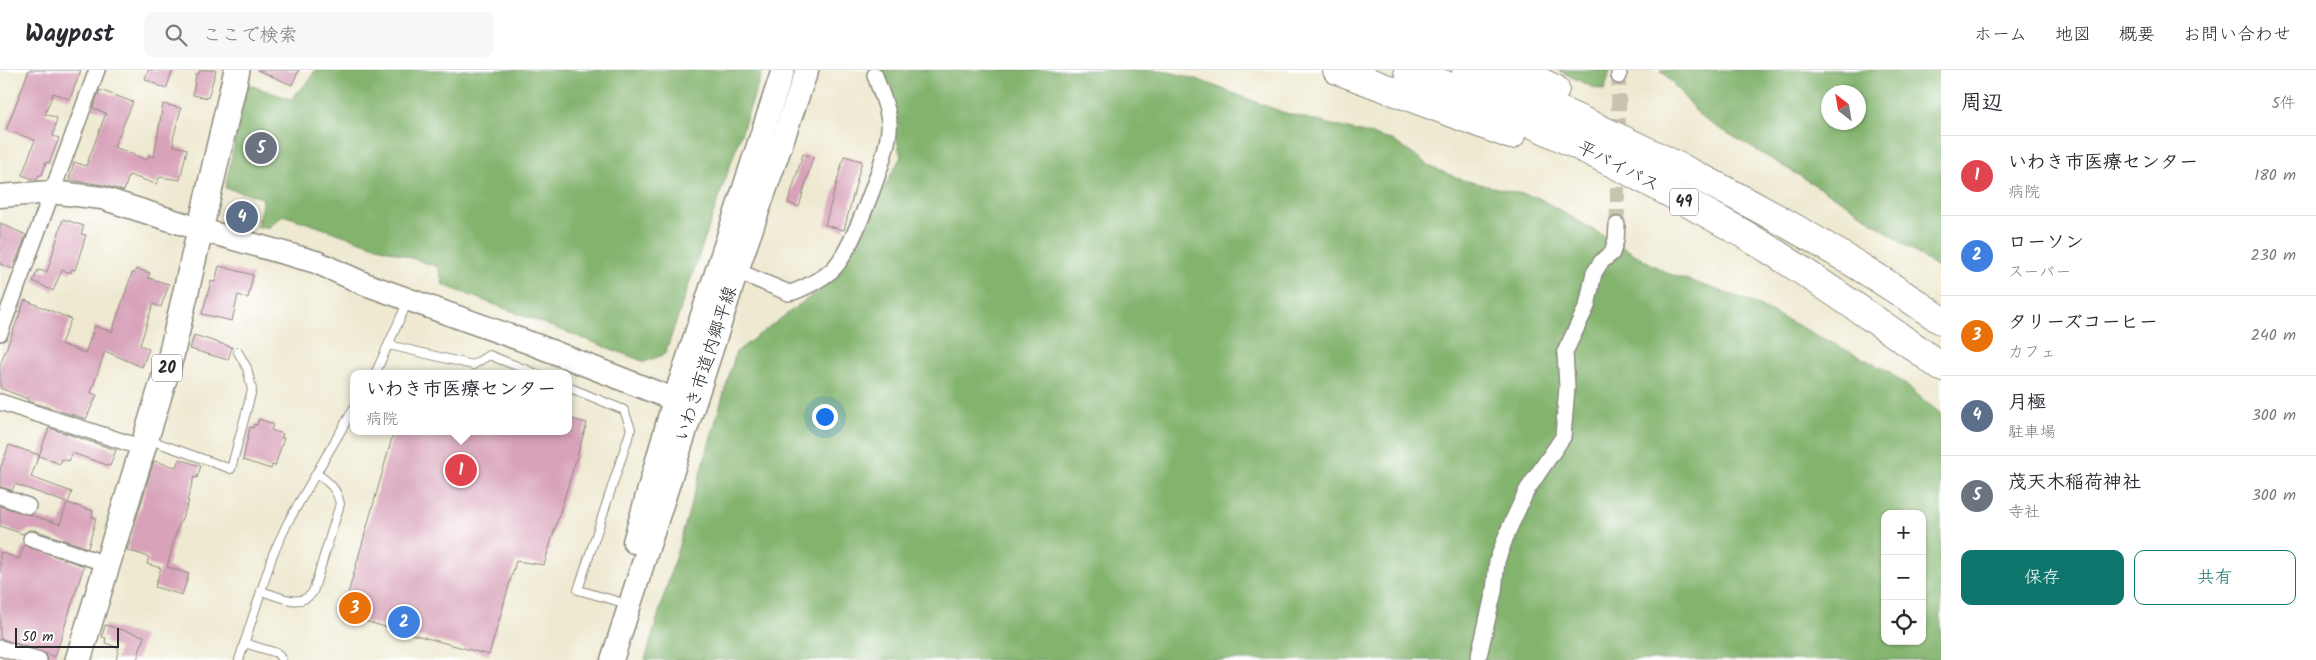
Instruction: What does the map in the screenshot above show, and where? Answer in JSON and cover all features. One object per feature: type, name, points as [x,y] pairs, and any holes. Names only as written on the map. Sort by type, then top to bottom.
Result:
[{"type":"highway","points":[[1337,70],[1485,124],[1590,168],[1790,263]]},
{"type":"highway","name":"平バイパス","points":[[1408,70],[1544,130],[1644,180],[1742,234],[1790,263],[1941,367]]},
{"type":"highway","name":"平バイパス","points":[[1466,70],[1565,112],[1720,186],[1799,229],[1941,319]]},
{"type":"highway","points":[[1516,70],[1727,177],[1819,232],[1896,284],[1941,319]]},
{"type":"main road","name":"20","points":[[79,660],[171,356],[202,230],[237,70]]},
{"type":"street","points":[[0,333],[97,70]]},
{"type":"street","name":"いわき市道内郷平線","points":[[612,660],[684,403],[782,70]]},
{"type":"street","name":"いわき市道内郷平線","points":[[598,660],[684,403],[737,271],[806,70]]},
{"type":"street","points":[[737,271],[789,293],[801,289],[837,265],[857,230],[888,141],[890,122],[875,75]]},
{"type":"street","points":[[0,196],[51,192],[110,200],[202,230],[316,262],[365,284],[409,298],[684,403]]},
{"type":"street","points":[[1478,660],[1494,590],[1497,561],[1502,546],[1527,490],[1563,437],[1567,387],[1565,352],[1586,306],[1594,273],[1601,262],[1612,253],[1616,240],[1617,225]]},
{"type":"street","points":[[0,402],[144,444]]},
{"type":"street","points":[[0,496],[28,506]]},
{"type":"street","points":[[32,539],[108,564]]},
{"type":"street","points":[[0,648],[39,660]]},
{"type":"lane","points":[[377,370],[409,298]]},
{"type":"lane","points":[[389,344],[473,365],[489,355],[527,370]]},
{"type":"lane","points":[[144,444],[231,469],[252,390],[247,368],[238,352]]},
{"type":"lane","points":[[572,389],[624,410],[631,429],[578,590],[617,601]]},
{"type":"lane","points":[[239,660],[273,554],[288,522],[350,415]]},
{"type":"lane","points":[[261,591],[299,602],[307,600],[312,592],[340,504],[333,487],[316,473]]},
{"type":"lane","points":[[244,643],[277,653],[282,660]]},
{"type":"green space","points":[[315,70],[763,70],[665,354],[645,362],[443,285],[438,267],[283,215],[270,227],[257,227],[263,198],[225,188],[247,84],[290,99],[310,80]]},
{"type":"green space","points":[[881,70],[1162,70],[1199,80],[1282,112],[1392,140],[1433,168],[1463,180],[1539,198],[1667,273],[1747,300],[1890,372],[1941,414],[1941,660],[645,660],[736,352],[831,281],[901,157]]},
{"type":"green space","points":[[1558,70],[1610,70],[1605,90],[1592,87]]},
{"type":"green space","points":[[1661,70],[1941,70],[1941,271],[1852,207],[1702,118]]},
{"type":"building","points":[[29,70],[81,70],[70,99],[53,93],[45,114],[57,118],[53,136],[59,138],[49,163],[46,162],[42,175],[39,175],[36,180],[22,175],[35,140],[6,130]]},
{"type":"building","points":[[148,70],[173,70],[166,89],[145,79]]},
{"type":"building","points":[[200,70],[216,70],[208,98],[193,95],[196,74],[199,74]]},
{"type":"building","points":[[257,70],[299,70],[292,85]]},
{"type":"building","points":[[100,90],[133,102],[114,147],[147,160],[149,155],[154,157],[163,104],[181,108],[173,139],[174,146],[187,149],[180,180],[160,177],[156,184],[129,175],[124,191],[104,185],[69,180],[74,162],[86,166],[106,113],[93,108]]},
{"type":"building","points":[[803,154],[813,157],[799,207],[788,203]]},
{"type":"building","points":[[844,156],[862,161],[844,230],[825,225]]},
{"type":"building","points":[[63,219],[84,226],[81,234],[86,235],[75,270],[72,269],[71,273],[62,270],[53,291],[33,281],[38,270],[47,272]]},
{"type":"building","points":[[0,223],[26,235],[13,269],[0,264]]},
{"type":"building","points":[[219,266],[253,275],[248,298],[238,295],[232,321],[202,314],[211,281],[215,282]]},
{"type":"building","points":[[136,269],[150,273],[148,278],[169,284],[161,307],[153,304],[140,345],[149,349],[142,367],[105,351],[91,393],[97,395],[86,419],[28,401],[28,399],[0,388],[0,365],[25,300],[71,319],[61,344],[85,353],[95,326],[112,332],[132,273],[134,274]]},
{"type":"building","points":[[194,335],[232,347],[228,360],[190,349]]},
{"type":"building","points":[[259,419],[273,424],[271,430],[283,434],[281,438],[284,438],[275,466],[272,465],[271,469],[243,460],[250,427],[253,428],[254,424],[257,425]]},
{"type":"building","points":[[572,419],[587,423],[544,565],[516,561],[489,655],[342,615],[393,435],[572,435]]},
{"type":"building","points":[[49,428],[116,450],[110,466],[72,453],[69,461],[62,459],[60,464],[39,456]]},
{"type":"building","points":[[9,445],[39,455],[31,477],[72,492],[68,503],[93,511],[92,517],[96,518],[88,548],[34,530],[29,530],[23,534],[0,526],[0,506],[60,524],[67,503],[15,484],[12,490],[0,487],[0,469]]},
{"type":"building","points":[[179,459],[201,466],[197,478],[194,477],[187,501],[189,501],[176,533],[167,567],[189,574],[182,595],[155,587],[161,568],[147,564],[149,557],[127,550],[154,461],[176,467]]},
{"type":"building","points":[[24,545],[84,566],[55,657],[0,638],[0,552],[19,559]]},
{"type":"building","points":[[105,625],[144,636],[137,660],[116,660],[119,648],[105,643],[106,638],[102,637]]},
{"type":"tunnel","points":[[1617,225],[1619,76]]},
{"type":"place","name":"茂天木稲荷神社","points":[[261,148]]},
{"type":"place","name":"月極","points":[[242,217]]},
{"type":"place","name":"いわき市医療センター","points":[[461,470]]},
{"type":"place","name":"タリーズコーヒー","points":[[355,608]]},
{"type":"place","name":"ローソン","points":[[404,622]]}]
